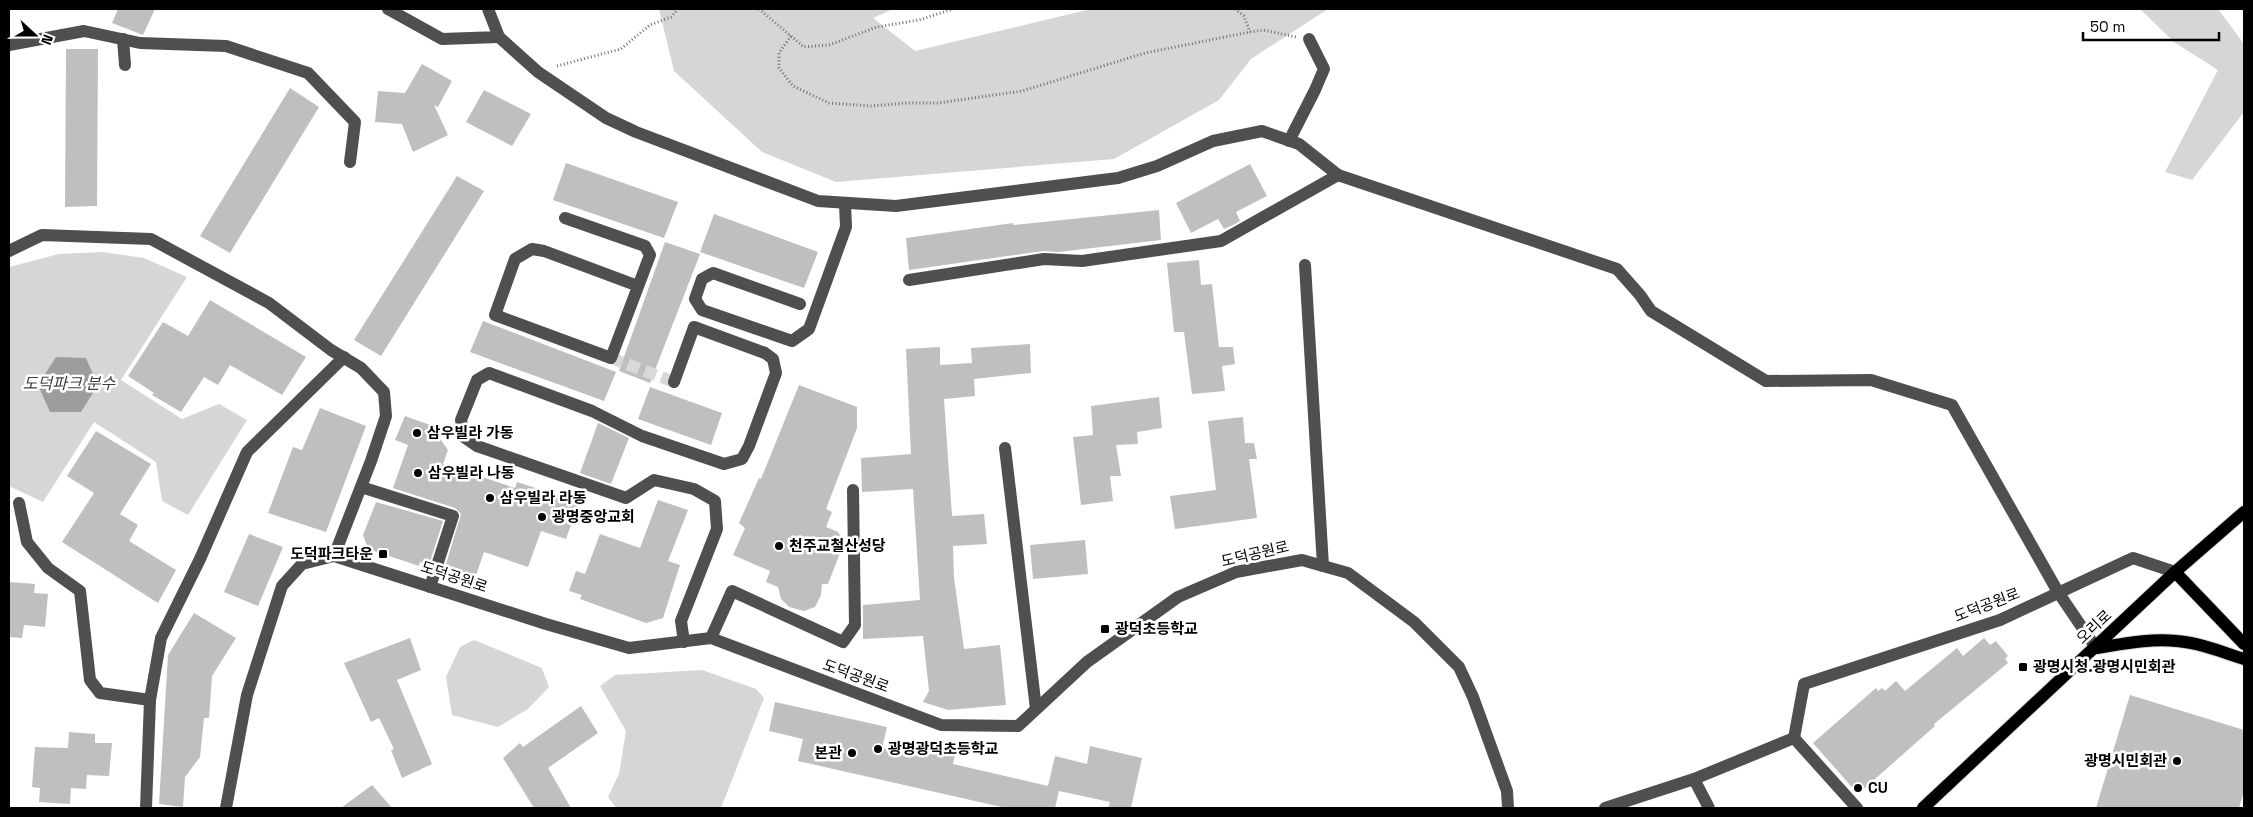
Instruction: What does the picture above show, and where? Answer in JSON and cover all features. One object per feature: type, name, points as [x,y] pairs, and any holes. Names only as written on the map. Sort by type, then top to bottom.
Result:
[{"type":"main road","name":"오리로","points":[[1923,808],[2175,572],[2244,512]]},
{"type":"main road","points":[[2175,572],[2244,644]]},
{"type":"main road","points":[[2096,648],[2155,640],[2178,641],[2244,659]]},
{"type":"street","points":[[388,9],[442,39],[499,37]]},
{"type":"street","points":[[488,9],[499,37],[538,72],[606,118],[636,132],[818,201],[896,206],[1118,178],[1156,166],[1213,141],[1262,131],[1299,144],[1338,175],[1617,268],[1651,311],[1766,381],[1871,380],[1952,405],[2058,592],[2096,648]]},
{"type":"street","points":[[9,45],[84,30],[140,43],[226,46],[308,73],[355,122],[350,162]]},
{"type":"street","points":[[123,39],[125,65]]},
{"type":"street","points":[[1288,140],[1316,90],[1324,69],[1309,39]]},
{"type":"street","points":[[909,280],[1044,259],[1082,261],[1221,241],[1338,175]]},
{"type":"street","points":[[800,304],[713,273],[702,279],[695,299],[702,310],[792,341],[809,329],[846,226],[845,204]]},
{"type":"street","points":[[566,218],[645,246],[650,255],[611,358],[495,315],[515,260],[532,249],[544,251],[638,286]]},
{"type":"street","points":[[9,251],[42,235],[151,239],[269,303],[331,350],[362,368],[384,392],[386,416],[334,556],[302,564],[282,586],[247,695],[226,808]]},
{"type":"street","points":[[1305,264],[1324,566]]},
{"type":"street","points":[[674,382],[694,327],[765,353],[773,359],[776,373],[749,446],[742,459],[724,464],[642,436],[592,411],[489,373],[477,380],[461,420],[464,437],[477,446],[626,498],[654,480],[694,489],[715,502],[717,529],[681,621],[684,642]]},
{"type":"street","points":[[146,808],[150,700],[161,638],[196,567],[247,452],[344,357]]},
{"type":"street","points":[[1005,448],[1036,709]]},
{"type":"street","points":[[361,486],[453,516],[430,586]]},
{"type":"street","points":[[711,638],[732,591],[843,642],[856,625],[853,490]]},
{"type":"street","points":[[19,503],[27,542],[48,568],[80,591],[90,680],[100,693],[150,700]]},
{"type":"street","name":"도덕공원로","points":[[334,556],[628,648],[711,638],[941,725],[1018,726],[1087,662],[1178,597],[1236,572],[1302,560],[1348,574],[1414,622],[1459,667],[1473,697],[1507,791],[1508,808]]},
{"type":"street","name":"도덕공원로","points":[[1794,738],[1804,684],[2000,620],[2133,558],[2175,572]]},
{"type":"street","points":[[1605,808],[1694,779],[1794,738],[1857,808]]},
{"type":"street","points":[[1694,779],[1709,808]]},
{"type":"path","points":[[538,72],[621,49],[650,25],[671,17],[678,9]]},
{"type":"path","points":[[759,9],[804,47],[829,45],[877,27],[919,20],[953,9]]},
{"type":"path","points":[[1236,9],[1244,16],[1250,32]]},
{"type":"path","points":[[791,36],[779,53],[778,68],[793,86],[829,103],[872,106],[938,103],[1022,91],[1145,53],[1263,30],[1309,39]]},
{"type":"shaded area","points":[[659,9],[893,9],[873,18],[915,51],[1091,9],[1328,9],[1251,59],[1219,100],[1114,159],[836,182],[762,152],[674,71]]},
{"type":"shaded area","points":[[2140,9],[2218,9],[2244,44],[2244,112],[2192,180],[2165,172],[2218,70],[2174,42]]},
{"type":"shaded area","points":[[102,252],[144,258],[187,277],[121,380],[182,419],[219,404],[247,420],[188,515],[162,501],[156,462],[94,422],[43,502],[9,486],[9,267],[59,254]]},
{"type":"shaded area","points":[[474,640],[542,668],[549,687],[528,709],[498,727],[452,715],[446,677],[460,647]]},
{"type":"shaded area","points":[[702,670],[756,689],[764,698],[721,808],[616,808],[608,797],[619,774],[626,731],[600,686],[615,675]]},
{"type":"water","name":"도덕파크 분수","points":[[56,357],[86,358],[98,385],[81,412],[50,412],[38,385]]},
{"type":"building","points":[[118,9],[155,9],[143,35],[112,23]]},
{"type":"building","points":[[66,49],[98,49],[97,206],[65,207]]},
{"type":"building","points":[[422,64],[452,81],[438,107],[434,105],[448,135],[413,152],[402,124],[375,122],[378,91],[405,93]]},
{"type":"building","points":[[290,88],[319,107],[230,253],[200,236]]},
{"type":"building","points":[[484,90],[531,114],[512,146],[466,122]]},
{"type":"building","points":[[566,163],[678,202],[664,238],[553,200]]},
{"type":"building","points":[[1250,164],[1267,196],[1236,212],[1240,221],[1235,224],[1224,229],[1218,219],[1191,233],[1176,203]]},
{"type":"building","points":[[457,176],[484,191],[381,356],[354,340]]},
{"type":"building","points":[[1159,210],[1161,240],[1058,252],[1043,251],[909,270],[906,238],[1013,223],[1013,225]]},
{"type":"building","points":[[714,214],[818,252],[804,288],[700,252]]},
{"type":"building","points":[[665,242],[700,254],[650,383],[619,371]]},
{"type":"building","points":[[1199,260],[1201,285],[1212,284],[1219,347],[1233,347],[1235,364],[1222,366],[1225,391],[1192,394],[1184,332],[1174,332],[1167,263]]},
{"type":"building","points":[[210,300],[306,357],[282,395],[230,365],[218,385],[204,377],[181,412],[152,395],[154,393],[128,376],[163,322],[188,336]]},
{"type":"building","points":[[483,321],[616,372],[604,401],[470,352]]},
{"type":"building","points":[[1030,344],[1031,373],[974,379],[975,396],[944,399],[952,516],[984,514],[987,544],[953,546],[954,578],[964,649],[1000,645],[1006,705],[948,710],[923,702],[929,691],[923,636],[863,639],[863,605],[920,600],[913,489],[862,492],[861,458],[911,454],[906,349],[940,347],[940,365],[972,363],[971,348]]},
{"type":"building","points":[[799,385],[857,407],[857,428],[826,509],[832,512],[826,527],[838,532],[844,543],[828,584],[822,584],[821,595],[815,607],[804,611],[789,607],[781,599],[778,587],[766,582],[770,571],[733,555],[745,528],[739,523],[759,478],[761,479]]},
{"type":"building","points":[[650,387],[722,413],[711,445],[638,419]]},
{"type":"building","points":[[1159,397],[1162,428],[1137,432],[1138,444],[1116,445],[1121,476],[1110,476],[1113,501],[1081,505],[1073,437],[1093,435],[1091,406]]},
{"type":"building","points":[[320,408],[366,426],[326,532],[268,513],[293,447],[302,450]]},
{"type":"building","points":[[405,416],[430,425],[448,450],[443,464],[515,488],[517,482],[579,502],[566,539],[541,531],[528,567],[484,552],[474,581],[444,571],[461,514],[455,508],[393,488],[408,445],[395,440]]},
{"type":"building","points":[[1243,417],[1245,443],[1254,443],[1257,459],[1249,459],[1257,518],[1175,529],[1170,496],[1216,490],[1208,421]]},
{"type":"building","points":[[598,423],[629,438],[611,484],[580,473]]},
{"type":"building","points":[[96,431],[151,464],[120,514],[138,525],[129,541],[176,570],[158,603],[62,542],[94,493],[67,476]]},
{"type":"building","points":[[658,500],[688,510],[668,561],[680,565],[663,618],[646,623],[580,599],[582,595],[569,591],[576,571],[585,574],[600,534],[640,548]]},
{"type":"building","points":[[376,502],[443,521],[429,565],[420,562],[419,566],[368,549],[363,535]]},
{"type":"building","points":[[249,534],[283,547],[258,606],[224,592]]},
{"type":"building","points":[[1085,540],[1088,574],[1033,579],[1030,545]]},
{"type":"building","points":[[9,582],[35,584],[34,593],[48,594],[45,627],[24,625],[22,638],[9,637]]},
{"type":"building","points":[[194,613],[236,638],[212,676],[209,718],[204,718],[200,757],[185,777],[183,807],[159,804],[168,655]]},
{"type":"building","points":[[410,638],[421,670],[397,680],[432,764],[402,778],[391,750],[394,749],[379,718],[371,722],[344,663]]},
{"type":"building","points":[[1984,638],[1990,645],[1996,641],[2008,656],[2005,659],[2008,663],[1934,724],[1935,726],[1858,794],[1813,743],[1876,688],[1878,691],[1882,688],[1885,691],[1896,681],[1905,691],[1957,648],[1963,656]]},
{"type":"building","name":"광명시민회관","points":[[2130,695],[2244,730],[2244,791],[2239,808],[2096,808]]},
{"type":"building","name":"본관","points":[[775,702],[887,727],[882,748],[915,756],[919,742],[956,750],[953,764],[1048,786],[1055,756],[1087,764],[1090,746],[1142,758],[1131,808],[1108,808],[1110,802],[1059,791],[1055,808],[1006,808],[798,761],[803,739],[769,731]]},
{"type":"building","points":[[581,706],[598,733],[548,768],[571,808],[534,808],[503,758],[520,743],[523,747]]},
{"type":"building","points":[[69,732],[95,734],[95,743],[112,743],[109,776],[87,775],[86,789],[71,788],[70,804],[39,802],[40,788],[32,787],[35,747],[68,748]]},
{"type":"building","points":[[372,785],[392,808],[341,808]]},
{"type":"tunnel","points":[[611,358],[674,382]]},
{"type":"place","name":"삼우빌라 가동","points":[[417,433]]},
{"type":"place","name":"삼우빌라 나동","points":[[418,473]]},
{"type":"place","name":"삼우빌라 라동","points":[[490,498]]},
{"type":"place","name":"광명중앙교회","points":[[542,517]]},
{"type":"place","name":"천주교철산성당","points":[[779,546]]},
{"type":"place","name":"도덕파크타운","points":[[383,554]]},
{"type":"place","name":"광덕초등학교","points":[[1105,629]]},
{"type":"place","name":"광명시청.광명시민회관","points":[[2023,667]]},
{"type":"place","name":"광명광덕초등학교","points":[[878,749]]},
{"type":"place","name":"본관","points":[[852,753]]},
{"type":"place","name":"광명시민회관","points":[[2177,761]]},
{"type":"place","name":"CU","points":[[1858,788]]}]
